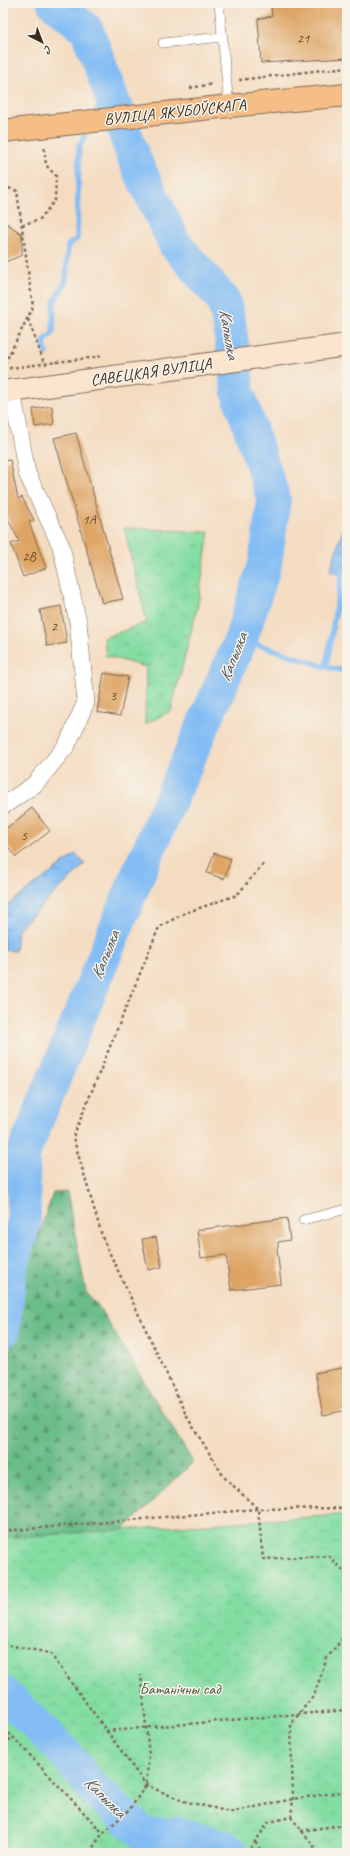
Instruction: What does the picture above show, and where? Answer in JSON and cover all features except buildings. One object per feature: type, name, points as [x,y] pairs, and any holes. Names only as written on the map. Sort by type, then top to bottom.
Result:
[{"type":"main road","name":"ВУЛІЦА ЯКУБОЎСКАГА","points":[[3,131],[40,133],[156,114],[347,95]]},
{"type":"main road","name":"САВЕЦКАЯ ВУЛІЦА","points":[[8,391],[291,354],[347,345]]},
{"type":"street","points":[[3,806],[35,784],[67,745],[86,702],[78,622],[61,546],[27,473],[8,391]]},
{"type":"lane","points":[[219,3],[230,106]]},
{"type":"lane","points":[[163,42],[223,37]]},
{"type":"lane","points":[[303,1220],[347,1209]]},
{"type":"path","points":[[22,225],[40,219],[55,200],[56,176],[46,165],[40,133]]},
{"type":"path","points":[[3,186],[17,191],[33,307],[3,368]]},
{"type":"path","points":[[28,319],[44,363]]},
{"type":"path","points":[[3,368],[107,356]]},
{"type":"path","points":[[263,864],[237,895],[184,913],[160,928],[73,1137],[103,1239],[188,1417],[224,1477],[258,1509],[263,1559],[329,1556],[347,1575]]},
{"type":"path","points":[[3,1531],[258,1509],[347,1508]]},
{"type":"path","points":[[319,1853],[290,1817],[293,1799],[291,1724],[314,1694],[327,1658],[347,1633]]},
{"type":"path","points":[[3,1644],[50,1653],[146,1785],[183,1801],[231,1812],[293,1799],[347,1791]]},
{"type":"path","points":[[83,1853],[91,1852],[103,1833],[130,1810],[146,1785],[149,1756],[145,1728],[141,1675]]},
{"type":"path","points":[[106,1731],[347,1710]]},
{"type":"path","points":[[3,1730],[11,1735],[103,1833]]},
{"type":"path","points":[[3,1758],[11,1735]]},
{"type":"path","points":[[247,1853],[269,1822],[290,1817]]},
{"type":"path","points":[[301,1831],[347,1824]]},
{"type":"path","points":[[255,1842],[264,1853]]},
{"type":"green space","points":[[124,528],[209,532],[198,604],[171,711],[145,724],[146,667],[106,656],[104,638],[147,622]]},
{"type":"green space","points":[[67,1192],[86,1292],[100,1309],[193,1462],[122,1531],[3,1589],[3,1390],[26,1272],[53,1193]]},
{"type":"green space","name":"Батанічны сад","points":[[347,1515],[347,1853],[3,1853],[3,1538]]},
{"type":"water","points":[[347,516],[347,576],[330,571]]},
{"type":"water","points":[[76,854],[85,864],[17,930],[15,951],[3,950],[3,909]]},
{"type":"waterway","name":"Капылка","points":[[3,1331],[10,1272],[24,1222],[23,1154],[141,867],[241,639],[265,564],[274,500],[238,392],[230,328],[224,301],[175,244],[136,163],[87,30],[54,3]]},
{"type":"waterway","points":[[95,115],[108,87]]},
{"type":"waterway","points":[[46,353],[44,341],[53,333],[54,302],[66,281],[68,245],[77,239],[79,148],[89,126]]},
{"type":"waterway","points":[[326,667],[343,568]]},
{"type":"waterway","points":[[241,639],[326,667],[347,671]]},
{"type":"waterway","name":"Капылка","points":[[3,1693],[63,1751],[94,1790],[145,1835],[179,1834],[225,1847],[232,1853]]}]
